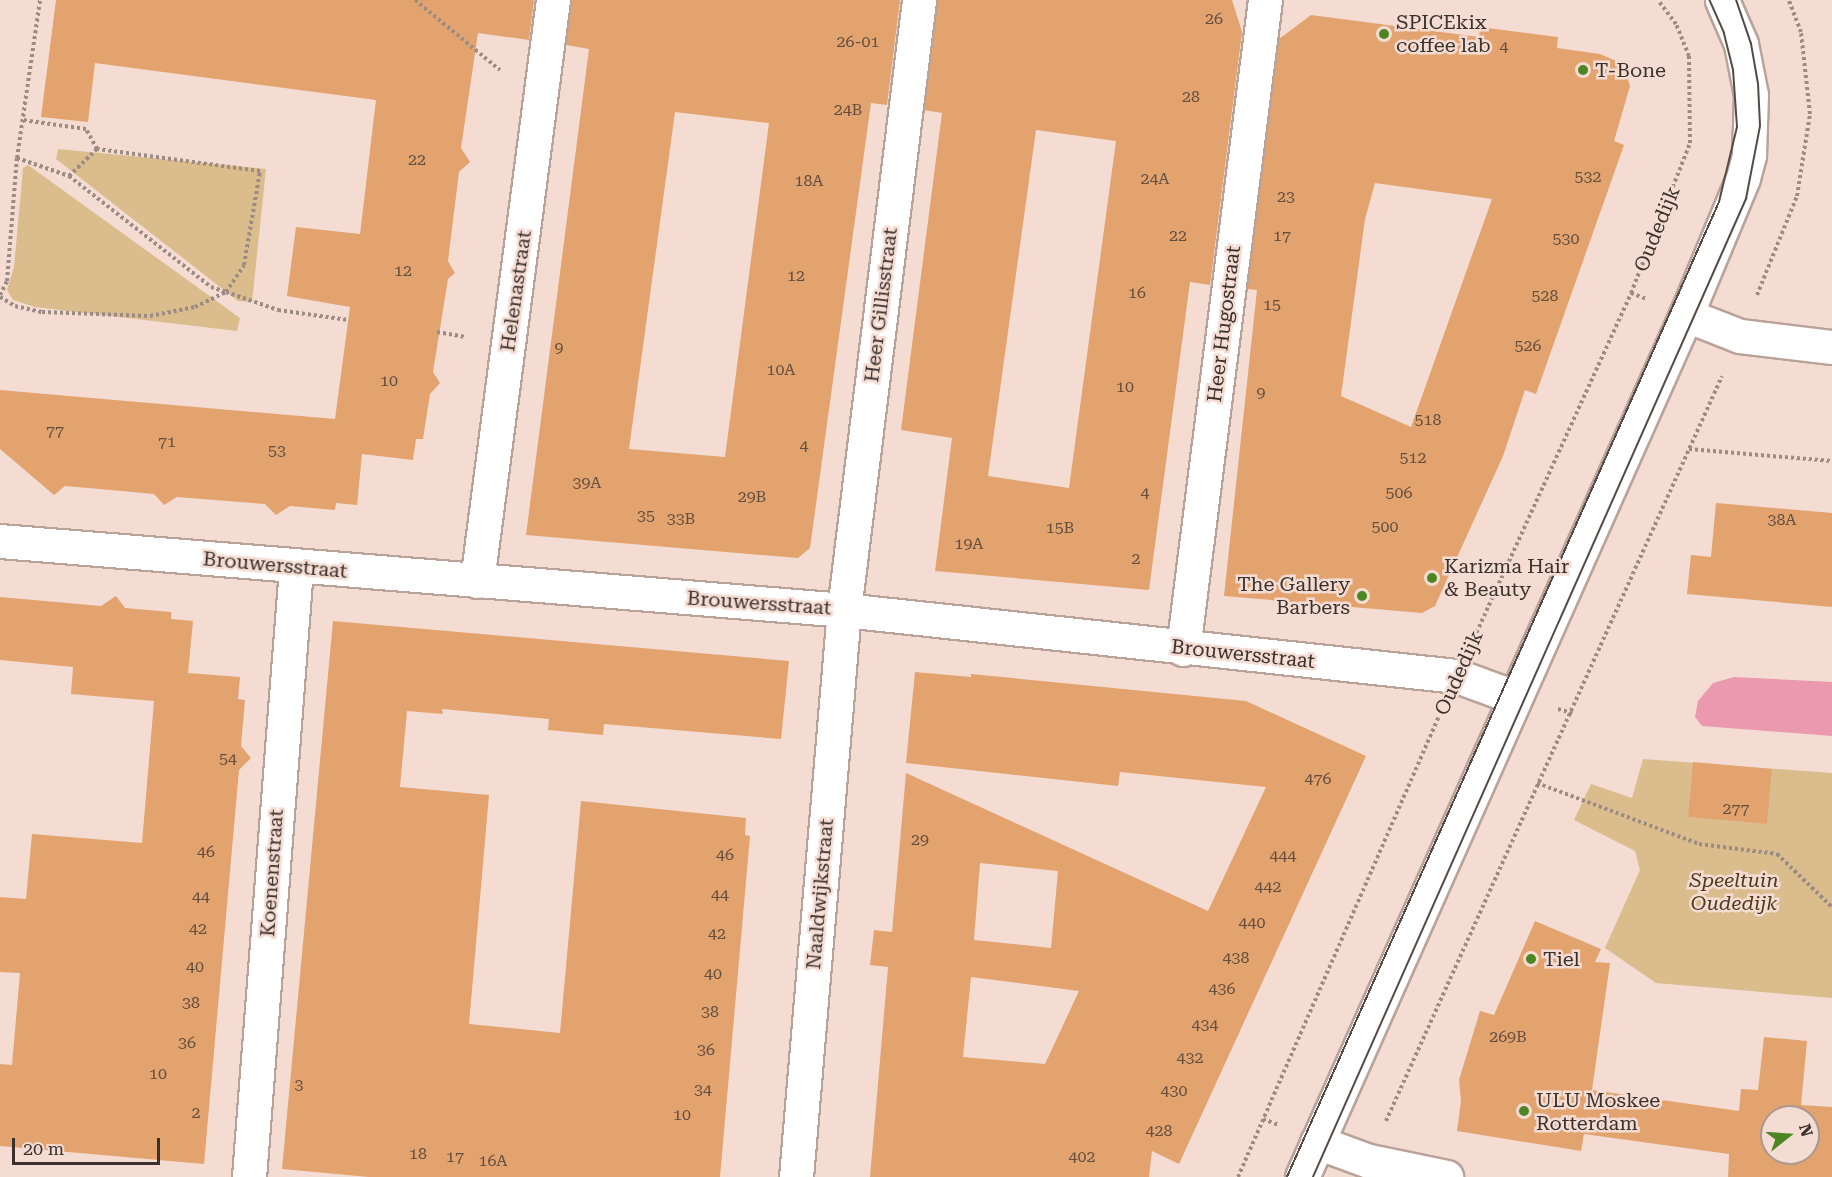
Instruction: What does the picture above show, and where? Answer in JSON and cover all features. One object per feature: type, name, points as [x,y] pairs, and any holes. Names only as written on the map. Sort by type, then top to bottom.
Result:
[{"type":"street","name":"Helenastraat","points":[[477,581],[554,0]]},
{"type":"street","name":"Heer Gillisstraat","points":[[844,610],[919,0]]},
{"type":"street","name":"Heer Hugostraat","points":[[1183,649],[1265,0]]},
{"type":"street","points":[[1302,1177],[1686,315],[1743,178],[1749,156],[1751,95],[1747,69],[1722,0]]},
{"type":"street","points":[[1686,315],[1740,336],[1832,346]]},
{"type":"street","name":"Brouwersstraat","points":[[0,541],[296,568],[844,610],[1183,649],[1457,676],[1514,697]]},
{"type":"street","name":"Koenenstraat","points":[[249,1177],[296,568]]},
{"type":"street","name":"Naaldwijkstraat","points":[[796,1177],[844,610]]},
{"type":"street","points":[[1317,1142],[1369,1161],[1446,1177]]},
{"type":"path","points":[[40,0],[22,120],[7,281],[0,296],[15,306],[42,312],[150,316],[195,307],[226,292],[244,265],[260,171],[97,149]]},
{"type":"path","points":[[415,0],[541,103]]},
{"type":"path","name":"Oudedijk","points":[[1238,1177],[1457,676],[1631,293],[1690,143],[1689,56],[1676,24],[1658,0]]},
{"type":"path","points":[[1369,1161],[1537,783],[1740,336],[1797,196],[1810,114],[1801,32],[1789,0]]},
{"type":"path","points":[[22,120],[86,129],[97,149]]},
{"type":"path","points":[[69,176],[97,149]]},
{"type":"path","points":[[18,158],[69,176],[210,286],[278,310],[348,320]]},
{"type":"path","points":[[1689,449],[1832,461]]},
{"type":"path","points":[[1537,783],[1699,844],[1777,854],[1832,907]]},
{"type":"green space","points":[[58,149],[266,169],[252,302],[238,301],[56,159]]},
{"type":"green space","points":[[28,165],[240,318],[237,331],[35,307],[13,300],[7,290],[14,267],[23,168]]},
{"type":"green space","name":"Speeltuin Oudedijk","points":[[1643,759],[1832,773],[1832,998],[1656,983],[1605,948],[1640,870],[1635,851],[1574,820],[1591,784],[1632,798]]},
{"type":"shaded area","points":[[1734,677],[1832,682],[1832,736],[1702,726],[1695,717],[1698,701],[1713,683]]},
{"type":"building","points":[[56,0],[534,0],[529,40],[478,33],[461,148],[470,162],[459,172],[448,261],[455,273],[448,279],[433,372],[440,383],[430,394],[423,439],[416,439],[413,460],[362,454],[357,505],[336,503],[335,510],[290,506],[276,515],[265,504],[177,497],[164,505],[154,494],[111,490],[65,486],[54,495],[0,449],[0,390],[335,419],[350,307],[287,296],[296,227],[360,234],[376,100],[95,63],[88,122],[41,117]]},
{"type":"building","points":[[571,0],[900,0],[887,105],[871,103],[810,548],[798,558],[526,535],[589,49],[566,45]],"holes":[[[675,112],[769,123],[725,457],[629,449]]]},
{"type":"building","points":[[937,0],[1232,0],[1242,32],[1210,285],[1190,282],[1149,590],[935,571],[952,438],[901,430],[942,113],[924,110]],"holes":[[[1036,130],[1116,141],[1069,488],[988,476]]]},
{"type":"building","points":[[1311,15],[1479,37],[1480,27],[1558,37],[1557,48],[1600,54],[1616,61],[1624,68],[1630,86],[1614,141],[1624,145],[1536,394],[1525,390],[1503,456],[1435,606],[1422,613],[1224,596],[1257,290],[1247,289],[1279,39]],"holes":[[[1375,183],[1492,199],[1411,427],[1341,396],[1365,219]]]},
{"type":"building","points":[[1716,503],[1832,513],[1832,607],[1687,594],[1691,555],[1711,557]]},
{"type":"building","points":[[116,596],[125,608],[171,612],[171,619],[193,621],[188,673],[240,677],[238,699],[245,700],[241,746],[251,758],[239,770],[204,1164],[0,1146],[0,1064],[12,1065],[20,973],[0,972],[0,897],[26,899],[32,834],[142,843],[154,701],[71,694],[73,667],[0,660],[0,597],[101,606]]},
{"type":"building","points":[[333,621],[789,661],[781,739],[604,724],[603,735],[548,730],[549,719],[442,709],[443,714],[407,711],[400,787],[489,795],[469,1024],[560,1033],[581,801],[746,818],[745,835],[750,836],[720,1177],[369,1177],[282,1169]]},
{"type":"building","points":[[915,672],[971,677],[971,674],[1246,701],[1366,756],[1179,1164],[1152,1151],[1149,1177],[870,1177],[888,967],[870,965],[874,930],[892,932],[906,773],[1208,911],[1266,787],[1120,772],[1118,786],[906,763]],"holes":[[[980,863],[1058,871],[1051,948],[974,940]],[[971,977],[1079,991],[1045,1064],[963,1057]]]},
{"type":"building","points":[[1693,762],[1772,769],[1767,824],[1688,817]]},
{"type":"building","points":[[1535,921],[1601,949],[1595,962],[1610,963],[1592,1090],[1739,1111],[1741,1089],[1758,1090],[1764,1037],[1807,1041],[1801,1105],[1760,1105],[1760,1165],[1820,1165],[1820,1106],[1832,1107],[1832,1177],[1728,1177],[1729,1154],[1584,1134],[1581,1151],[1457,1131],[1461,1101],[1459,1080],[1480,1011],[1494,1015]]},
{"type":"tram line","points":[[1287,1177],[1719,202],[1737,127],[1733,70],[1724,33],[1709,0]]},
{"type":"tram line","points":[[1313,1177],[1746,199],[1760,126],[1758,84],[1751,44],[1736,0]]},
{"type":"place","name":"SPICEkix coffee lab","points":[[1384,34]]},
{"type":"place","name":"T-Bone","points":[[1583,70]]},
{"type":"place","name":"Karizma Hair & Beauty","points":[[1432,578]]},
{"type":"place","name":"The Gallery Barbers","points":[[1362,596]]},
{"type":"place","name":"Tiel","points":[[1531,959]]},
{"type":"place","name":"ULU Moskee Rotterdam","points":[[1524,1111]]}]
